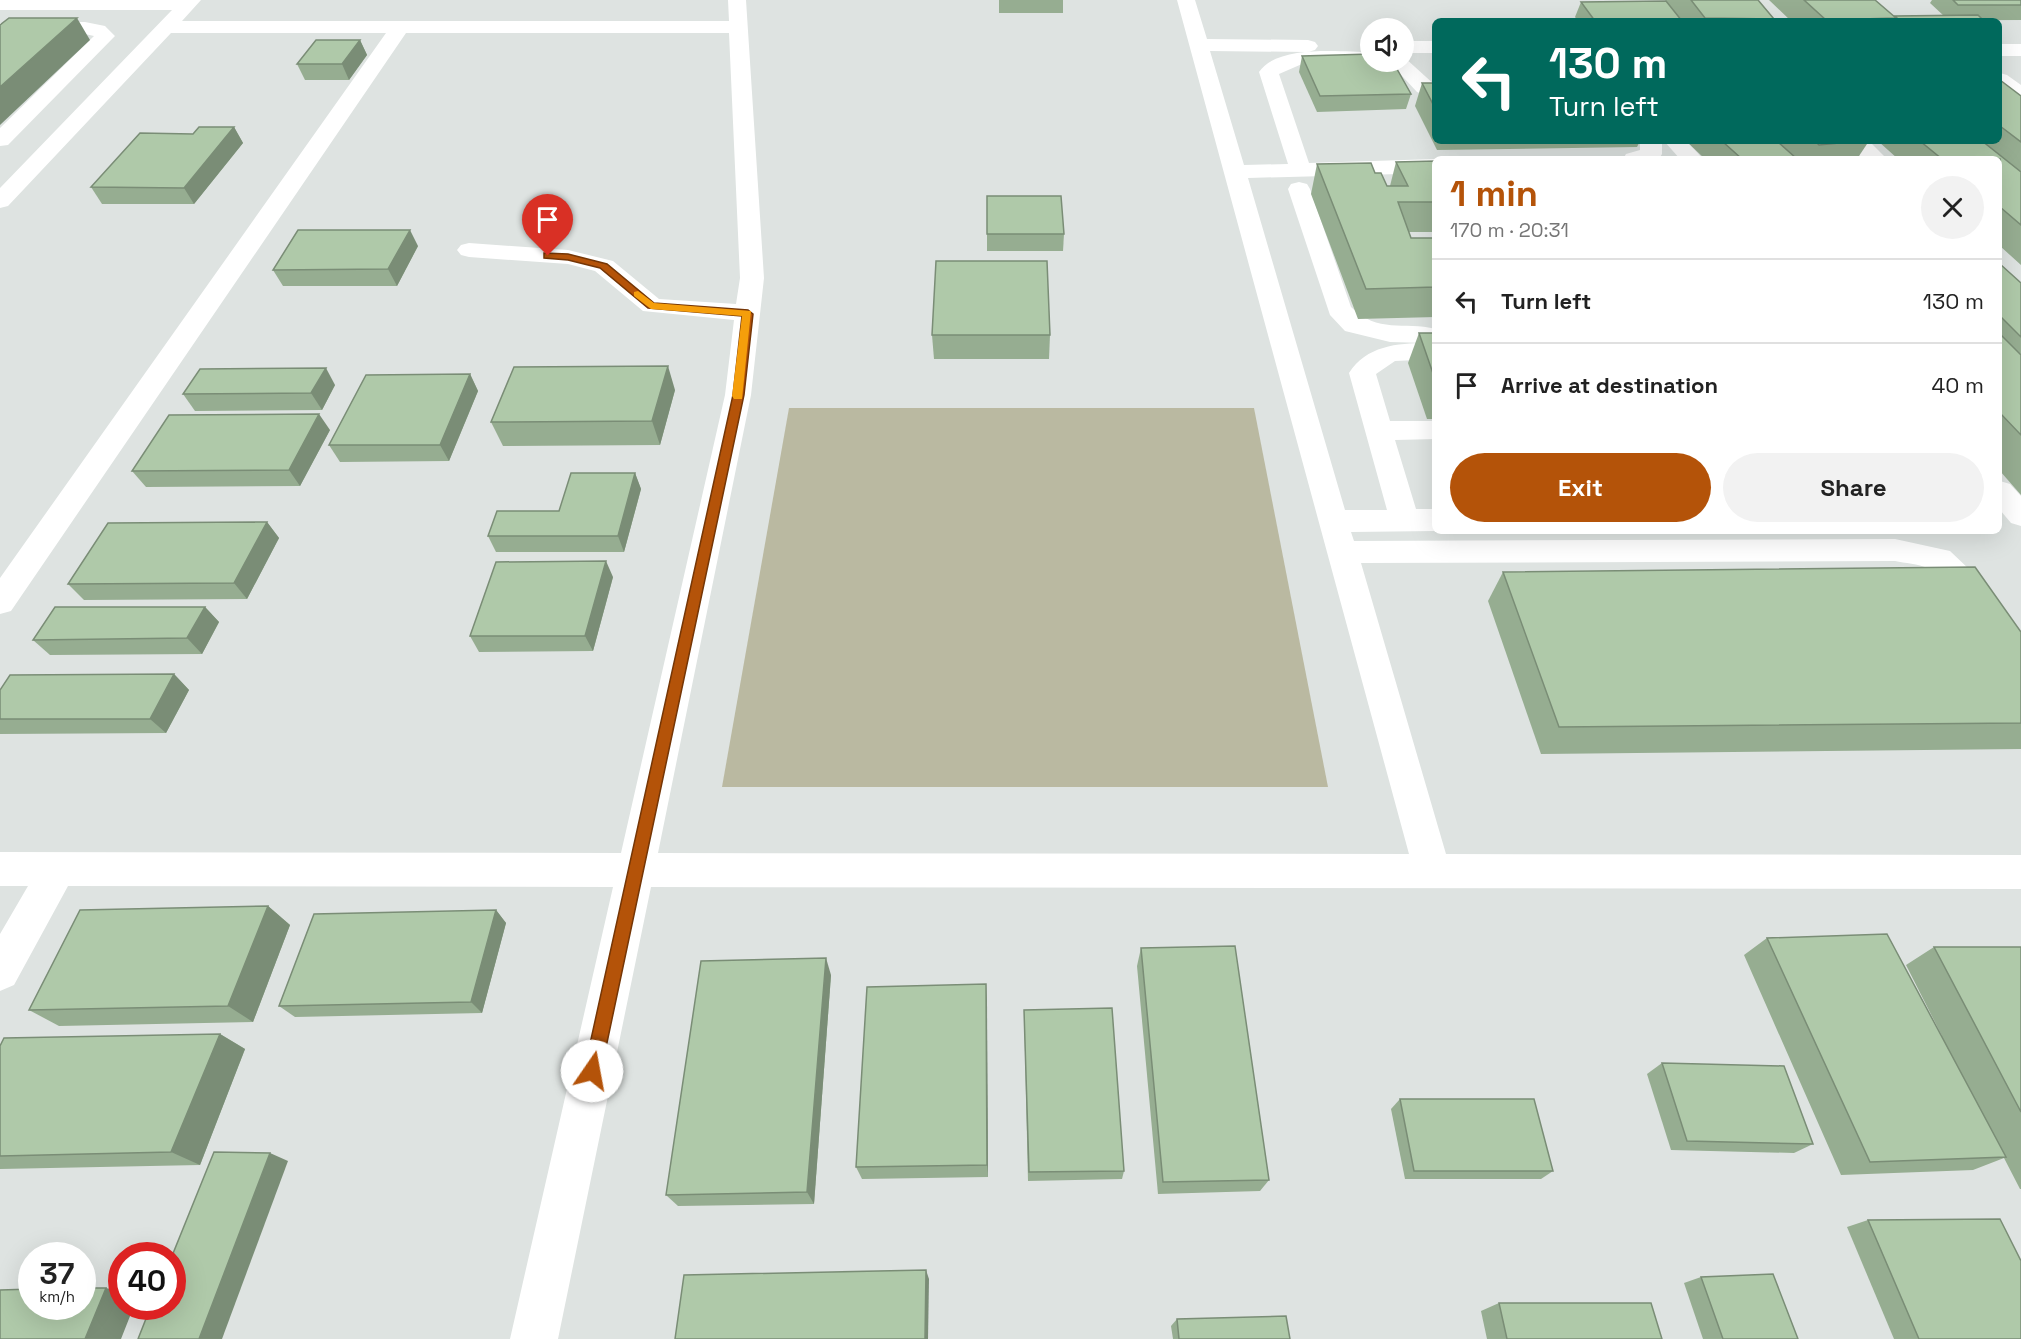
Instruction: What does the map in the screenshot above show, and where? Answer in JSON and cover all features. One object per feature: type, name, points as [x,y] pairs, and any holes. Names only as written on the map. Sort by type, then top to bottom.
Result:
[{"type":"street","points":[[1186,0],[1432,870]]},
{"type":"street","points":[[1,2],[190,2]]},
{"type":"street","points":[[0,201],[190,2]]},
{"type":"street","points":[[166,27],[400,27],[737,14],[752,278],[738,395],[534,1339]]},
{"type":"street","points":[[0,602],[400,27]]},
{"type":"street","points":[[0,29],[85,28],[98,30],[105,36],[0,140]]},
{"type":"street","points":[[1199,45],[1360,46]]},
{"type":"street","points":[[1414,47],[1432,47]]},
{"type":"street","points":[[2002,50],[2021,50]]},
{"type":"street","points":[[1360,58],[1289,59],[1275,65],[1269,72],[1339,310],[1354,325],[1390,334],[1432,335]]},
{"type":"street","points":[[1412,72],[1416,81],[1427,91],[1432,92]]},
{"type":"street","points":[[2002,83],[2011,103]]},
{"type":"street","points":[[1644,156],[1651,154],[1650,144]]},
{"type":"street","points":[[1678,144],[1689,156]]},
{"type":"street","points":[[1859,144],[1873,156]]},
{"type":"street","points":[[1300,180],[1432,166]]},
{"type":"street","points":[[1237,182],[1300,180],[1432,185]]},
{"type":"street","points":[[469,250],[568,257],[604,266],[651,306],[748,314]]},
{"type":"street","points":[[1405,521],[1362,373],[1371,361],[1394,352],[1432,351]]},
{"type":"street","points":[[1379,431],[1432,430]]},
{"type":"street","points":[[2002,493],[2021,515]]},
{"type":"street","points":[[1334,521],[1432,520]]},
{"type":"street","points":[[1342,552],[1895,550],[1939,559],[1992,610]]},
{"type":"street","points":[[0,869],[2021,872]]},
{"type":"street","points":[[0,972],[58,869]]},
{"type":"green space","points":[[789,408],[1254,408],[1328,787],[722,787]]},
{"type":"building","points":[[1691,0],[1758,0],[1773,18],[1705,18]]},
{"type":"building","points":[[1804,0],[1875,0],[1896,18],[1824,18]]},
{"type":"building","points":[[1953,0],[2021,0],[2021,5],[1958,5]]},
{"type":"building","points":[[1666,1],[1680,18],[1593,18],[1581,2]]},
{"type":"building","points":[[1978,15],[1981,18],[1897,18],[1895,16]]},
{"type":"building","points":[[9,18],[77,18],[0,87],[0,25]]},
{"type":"building","points":[[316,40],[360,40],[342,64],[297,64]]},
{"type":"building","points":[[1360,54],[1360,72],[1399,72],[1411,94],[1320,96],[1302,56]]},
{"type":"building","points":[[2002,82],[2021,96],[2021,142],[2002,128]]},
{"type":"building","points":[[1422,83],[1432,83],[1432,102]]},
{"type":"building","points":[[199,127],[234,127],[184,188],[91,187],[140,133],[193,134]]},
{"type":"building","points":[[1725,144],[1780,144],[1794,156],[1739,156]]},
{"type":"building","points":[[1924,144],[1986,144],[2001,156],[1938,156]]},
{"type":"building","points":[[2002,157],[2021,172],[2021,225],[2002,209]]},
{"type":"building","points":[[1432,161],[1432,202],[1398,202],[1411,238],[1432,238],[1432,287],[1366,289],[1317,164],[1371,163],[1375,173],[1381,173],[1387,186],[1408,186],[1396,162]]},
{"type":"building","points":[[987,196],[1061,196],[1064,234],[987,234]]},
{"type":"building","points":[[298,230],[410,230],[388,269],[273,270]]},
{"type":"building","points":[[936,261],[1047,261],[1050,335],[932,335]]},
{"type":"building","points":[[2002,266],[2021,283],[2021,337],[2002,318]]},
{"type":"building","points":[[1419,333],[1432,333],[1432,370]]},
{"type":"building","points":[[2002,336],[2021,355],[2021,435],[2002,415]]},
{"type":"building","points":[[668,366],[652,421],[491,422],[514,367]]},
{"type":"building","points":[[326,368],[311,393],[183,394],[200,369]]},
{"type":"building","points":[[470,374],[440,445],[329,445],[366,375]]},
{"type":"building","points":[[319,414],[289,470],[132,471],[169,415]]},
{"type":"building","points":[[571,473],[635,473],[618,536],[488,536],[497,511],[559,511]]},
{"type":"building","points":[[267,522],[234,583],[68,584],[108,523]]},
{"type":"building","points":[[606,561],[585,636],[470,636],[496,562]]},
{"type":"building","points":[[1975,567],[2021,632],[2021,723],[1559,727],[1503,572]]},
{"type":"building","points":[[55,607],[205,607],[187,638],[33,640]]},
{"type":"building","points":[[174,674],[150,719],[0,719],[0,690],[10,675]]},
{"type":"building","points":[[268,906],[228,1006],[29,1010],[80,910]]},
{"type":"building","points":[[496,910],[471,1002],[279,1006],[314,914]]},
{"type":"building","points":[[1887,934],[2006,1157],[1870,1162],[1767,938]]},
{"type":"building","points":[[1235,946],[1269,1180],[1163,1182],[1141,948]]},
{"type":"building","points":[[1934,947],[2021,947],[2021,1112]]},
{"type":"building","points":[[826,958],[807,1192],[666,1195],[701,961]]},
{"type":"building","points":[[986,984],[987,1165],[856,1167],[867,987]]},
{"type":"building","points":[[1112,1008],[1124,1171],[1029,1172],[1024,1010]]},
{"type":"building","points":[[220,1034],[171,1152],[0,1156],[0,1046],[4,1038]]},
{"type":"building","points":[[1662,1063],[1784,1066],[1813,1144],[1687,1141]]},
{"type":"building","points":[[1400,1099],[1534,1099],[1553,1171],[1414,1171]]},
{"type":"building","points":[[214,1152],[270,1153],[199,1339],[138,1339],[145,1320],[186,1320],[186,1242],[178,1242]]},
{"type":"building","points":[[2000,1219],[2021,1261],[2021,1339],[1919,1339],[1868,1220]]},
{"type":"building","points":[[926,1270],[925,1339],[675,1339],[684,1275]]},
{"type":"building","points":[[1773,1274],[1798,1339],[1723,1339],[1701,1277]]},
{"type":"building","points":[[96,1288],[106,1288],[96,1312]]},
{"type":"building","points":[[18,1289],[18,1320],[93,1320],[85,1339],[0,1339],[0,1290]]},
{"type":"building","points":[[1499,1303],[1651,1303],[1662,1339],[1507,1339]]},
{"type":"building","points":[[1286,1316],[1290,1339],[1179,1339],[1177,1319]]},
{"type":"slow traffic","points":[[638,294],[651,306],[748,314],[738,396]]},
{"type":"route","points":[[548,256],[568,257],[604,266],[651,306],[748,314],[738,395],[592,1071]]}]
